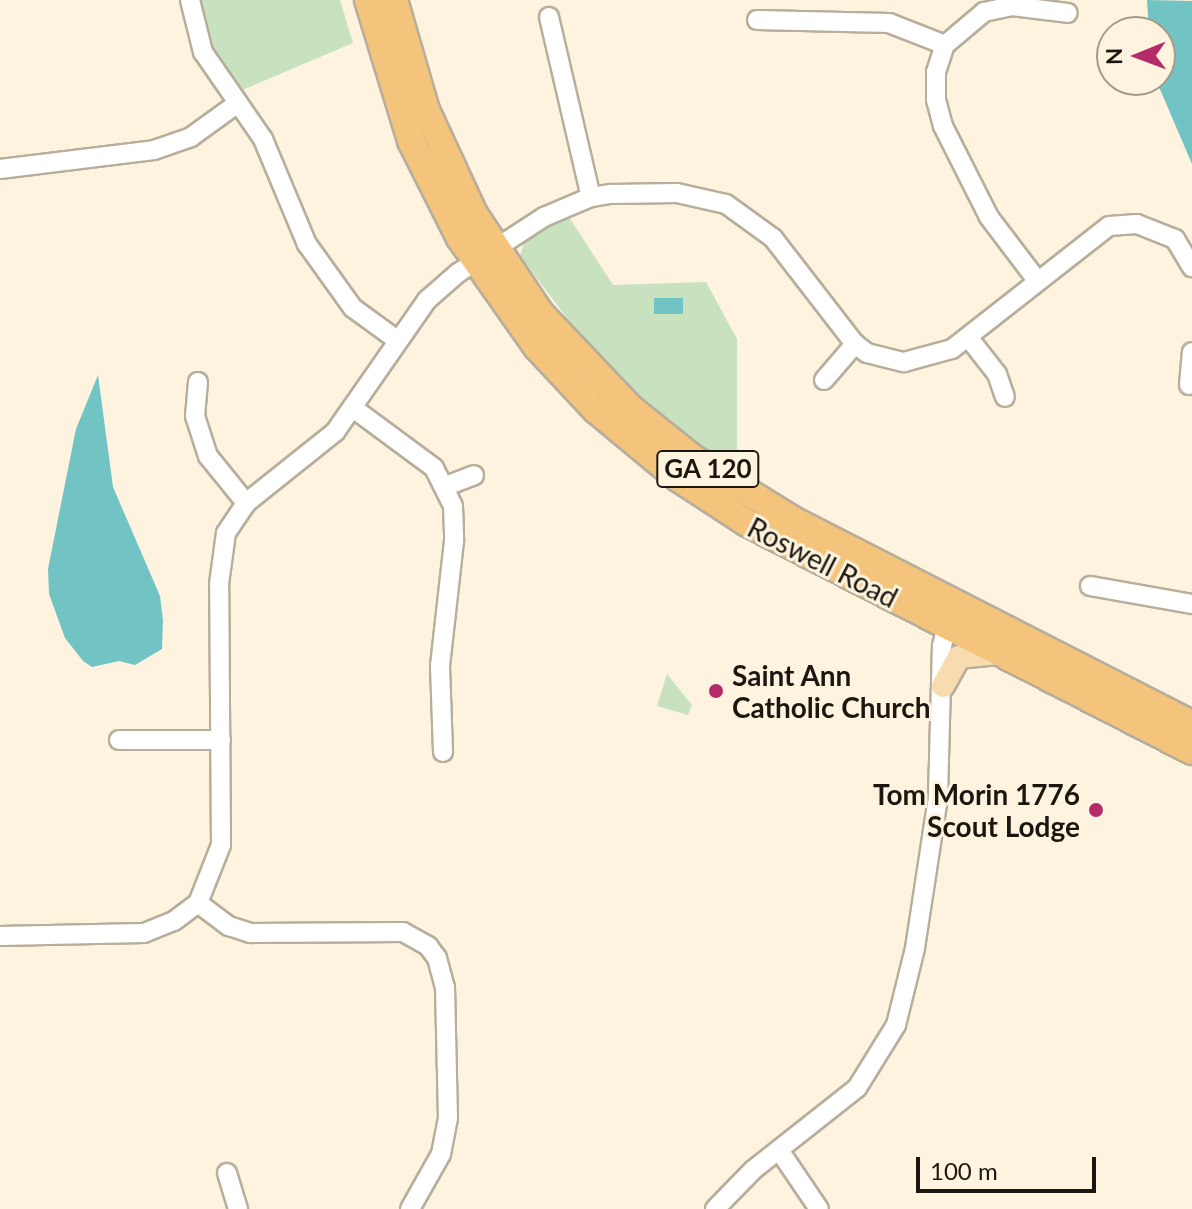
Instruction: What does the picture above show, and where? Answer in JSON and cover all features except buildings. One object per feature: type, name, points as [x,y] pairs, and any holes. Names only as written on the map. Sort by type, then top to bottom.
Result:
[{"type":"highway","name":"Roswell Road","points":[[368,0],[411,141],[568,382],[669,471],[747,523],[1192,724]]},
{"type":"highway","name":"Roswell Road","points":[[394,0],[426,110],[485,255]]},
{"type":"highway","name":"Roswell Road","points":[[951,614],[1001,653],[1192,751]]},
{"type":"main road","points":[[943,686],[959,657],[1001,653]]},
{"type":"street","points":[[190,0],[203,52],[263,139],[300,231],[353,308],[397,340]]},
{"type":"street","points":[[1036,279],[989,217],[937,112],[936,72],[945,45],[984,12],[1012,6],[1068,13]]},
{"type":"street","points":[[549,17],[591,197]]},
{"type":"street","points":[[757,20],[889,23],[945,45]]},
{"type":"street","points":[[0,169],[154,150],[191,137],[238,103]]},
{"type":"street","points":[[0,936],[144,933],[174,921],[198,903],[212,879],[221,845],[222,549],[226,533],[246,503],[321,447],[353,408],[427,300],[485,255],[544,217],[591,197],[693,194],[742,213],[773,238],[855,344],[867,353],[904,362],[936,357],[968,337],[1085,240],[1122,224],[1175,239],[1192,267]]},
{"type":"street","points":[[968,337],[997,374],[1005,397]]},
{"type":"street","points":[[824,380],[855,344]]},
{"type":"street","points":[[1189,385],[1192,352]]},
{"type":"street","points":[[198,382],[195,416],[208,456],[246,503]]},
{"type":"street","points":[[353,408],[412,448],[446,486],[454,541],[440,666],[443,752]]},
{"type":"street","points":[[446,486],[474,475]]},
{"type":"street","points":[[1090,586],[1192,604]]},
{"type":"street","points":[[715,1209],[779,1150],[857,1088],[896,1025],[915,948],[938,797],[943,686],[951,614]]},
{"type":"street","points":[[119,740],[221,740]]},
{"type":"street","points":[[198,903],[229,926],[251,933],[403,932],[428,946],[437,958],[445,987],[448,1118],[441,1154],[410,1209]]},
{"type":"street","points":[[779,1150],[819,1209]]},
{"type":"street","points":[[227,1173],[238,1209]]},
{"type":"green space","points":[[199,0],[340,0],[353,43],[240,91],[211,49]]},
{"type":"green space","points":[[567,214],[613,285],[706,282],[737,339],[737,473],[608,372],[520,256],[525,239]]},
{"type":"green space","points":[[667,674],[692,705],[688,715],[657,706]]},
{"type":"water","points":[[1147,0],[1192,1],[1192,164],[1163,96],[1176,96],[1176,16],[1148,16]]},
{"type":"water","points":[[654,298],[683,298],[683,314],[654,314]]},
{"type":"water","points":[[98,375],[113,487],[160,596],[162,649],[135,665],[119,661],[92,667],[83,661],[65,638],[49,594],[48,569],[76,429]]},
{"type":"place","name":"Saint Ann Catholic Church","points":[[716,691]]},
{"type":"place","name":"Tom Morin 1776 Scout Lodge","points":[[1096,810]]}]
